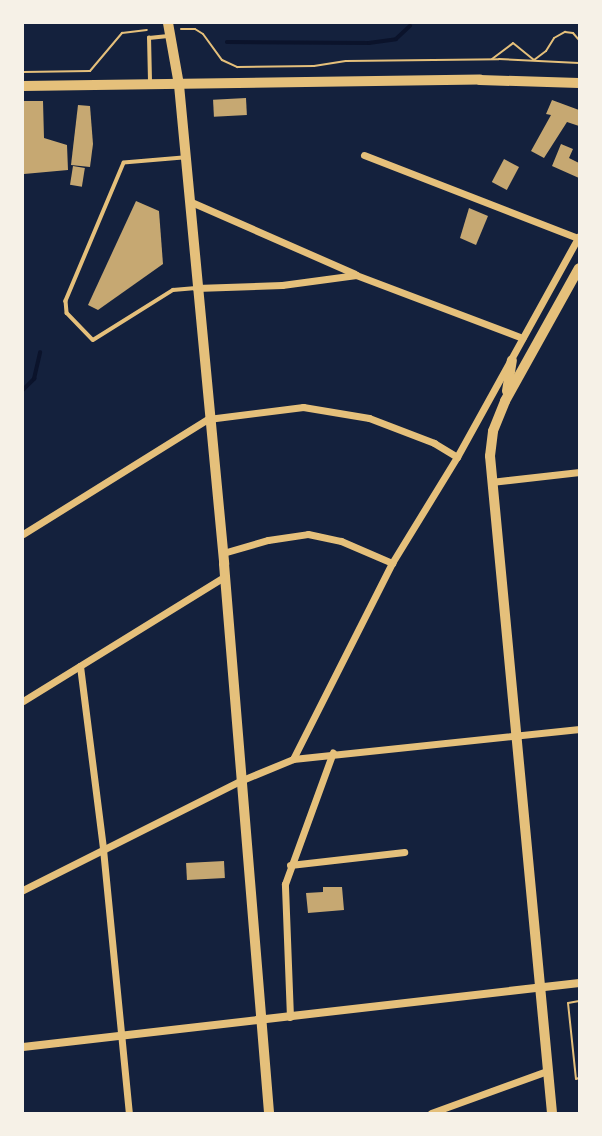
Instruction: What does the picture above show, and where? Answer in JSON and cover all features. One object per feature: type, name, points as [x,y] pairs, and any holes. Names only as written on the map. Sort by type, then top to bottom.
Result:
[{"type":"main road","points":[[168,23],[179,85],[208,419],[223,553],[269,1113]]},
{"type":"main road","points":[[23,86],[480,80],[579,83]]},
{"type":"main road","points":[[552,1113],[490,456],[493,431],[505,401],[579,268]]},
{"type":"main road","points":[[505,401],[512,360]]},
{"type":"street","points":[[293,759],[392,563],[457,457],[579,237],[365,155]]},
{"type":"street","points":[[189,201],[356,275],[523,338]]},
{"type":"street","points":[[196,288],[282,285],[356,275]]},
{"type":"street","points":[[23,534],[208,419],[303,407],[369,418],[434,443],[457,457]]},
{"type":"street","points":[[492,482],[579,472]]},
{"type":"street","points":[[223,553],[268,540],[308,534],[341,541],[392,563]]},
{"type":"street","points":[[23,701],[225,576]]},
{"type":"street","points":[[80,666],[103,849],[129,1113]]},
{"type":"street","points":[[23,890],[240,781],[293,759],[333,752],[579,729]]},
{"type":"street","points":[[290,1017],[285,884],[333,752]]},
{"type":"street","points":[[290,865],[404,852]]},
{"type":"street","points":[[23,1047],[122,1038],[579,983]]},
{"type":"street","points":[[431,1113],[547,1071]]},
{"type":"lane","points":[[150,85],[149,38],[170,36]]},
{"type":"lane","points":[[185,158],[124,163],[66,301],[67,313],[93,340],[173,290],[196,288]]},
{"type":"path","points":[[189,29],[203,34],[222,60],[237,67],[314,66],[346,61],[491,59],[579,63]]},
{"type":"path","points":[[23,72],[90,71],[122,33],[154,30]]},
{"type":"path","points":[[534,61],[546,51],[554,38],[565,32],[573,33],[579,40]]},
{"type":"path","points":[[491,59],[513,43],[534,61]]},
{"type":"path","points":[[579,1001],[568,1003],[576,1079],[579,1078]]},
{"type":"building","points":[[246,98],[247,115],[214,117],[213,100]]},
{"type":"building","points":[[552,100],[579,110],[579,126],[567,122],[544,158],[531,151],[551,115],[546,114]]},
{"type":"building","points":[[23,101],[43,101],[44,138],[67,145],[68,170],[24,174]]},
{"type":"building","points":[[78,105],[90,106],[93,144],[90,167],[71,165]]},
{"type":"building","points":[[561,144],[573,149],[569,158],[579,163],[579,178],[552,166]]},
{"type":"building","points":[[504,159],[519,167],[507,190],[492,182]]},
{"type":"building","points":[[73,166],[85,168],[82,187],[70,185]]},
{"type":"building","points":[[136,201],[159,211],[163,264],[98,310],[88,305]]},
{"type":"building","points":[[469,208],[488,216],[476,245],[460,238]]},
{"type":"building","points":[[224,861],[225,878],[187,880],[186,863]]},
{"type":"building","points":[[323,887],[342,887],[344,910],[308,913],[306,893],[323,892]]},
{"type":"waterway","points":[[227,42],[369,43],[396,39],[410,26]]},
{"type":"waterway","points":[[23,390],[34,379],[40,353]]}]
